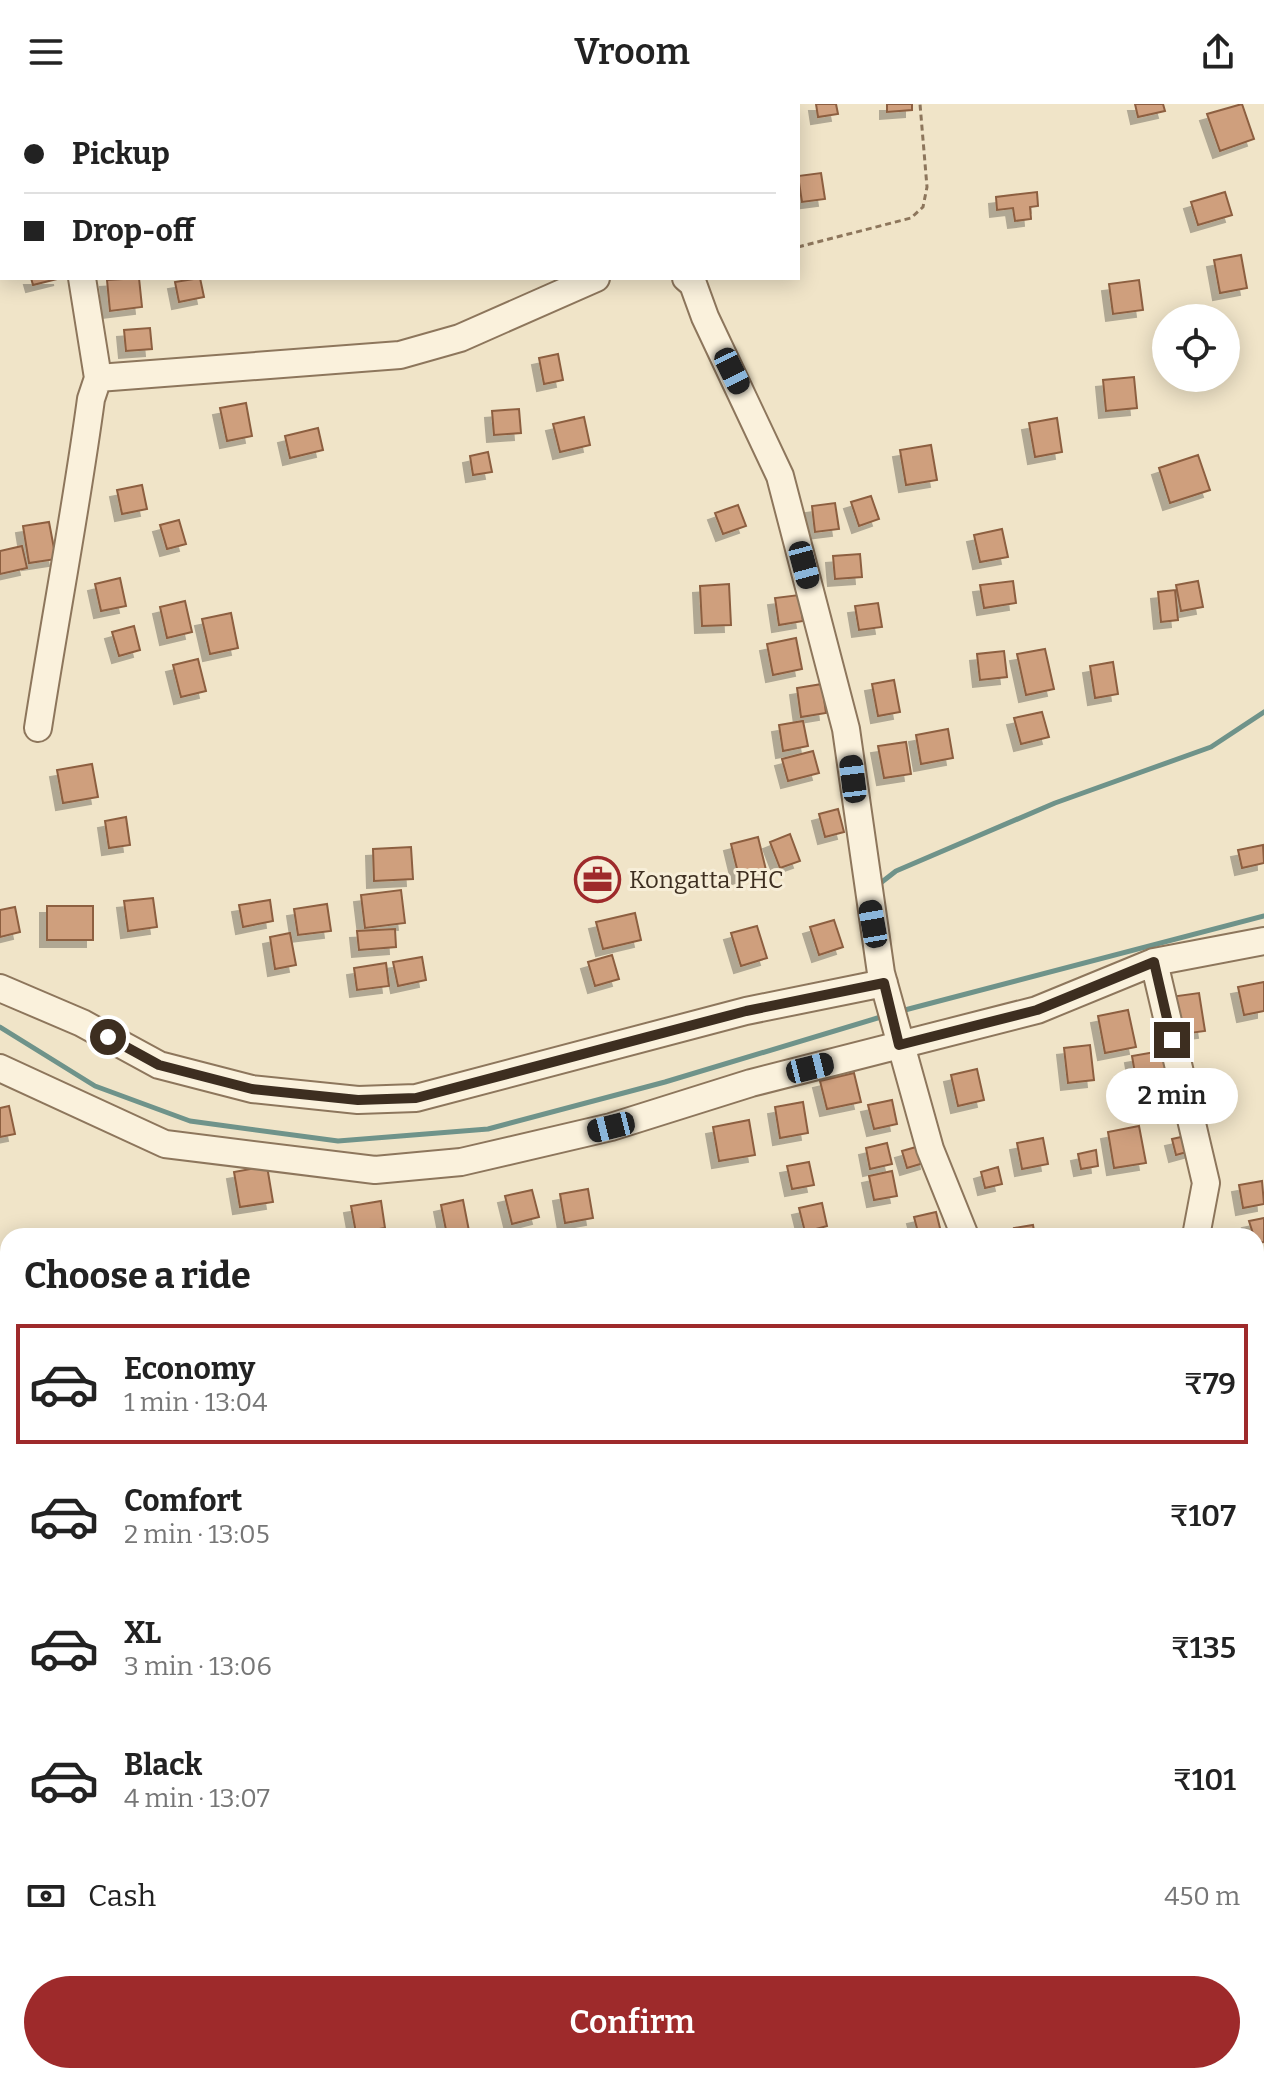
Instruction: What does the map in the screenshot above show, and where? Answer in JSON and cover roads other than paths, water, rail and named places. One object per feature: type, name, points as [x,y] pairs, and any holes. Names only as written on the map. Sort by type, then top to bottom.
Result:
[{"type":"street","points":[[38,728],[57,608],[70,553],[91,399],[98,378],[82,280]]},
{"type":"street","points":[[98,378],[400,355],[460,338],[591,280]]},
{"type":"street","points":[[688,280],[693,284],[705,317],[780,476],[846,729],[868,900],[892,1016],[930,1149],[962,1228]]},
{"type":"street","points":[[0,988],[82,1023],[159,1065],[252,1089],[358,1100],[416,1098],[746,1011],[892,1016],[1037,1010],[1154,962],[1264,941]]},
{"type":"street","points":[[1154,962],[1206,1183],[1198,1228]]},
{"type":"street","points":[[0,1068],[165,1144],[375,1170],[461,1162],[611,1127],[751,1083],[892,1016]]},
{"type":"waterway","points":[[878,885],[896,871],[1055,803],[1211,747],[1264,712]]},
{"type":"waterway","points":[[901,1011],[1264,916]]},
{"type":"waterway","points":[[0,1027],[95,1086],[190,1121],[338,1141],[488,1129],[665,1082],[884,1016]]},
{"type":"place","name":"Kongatta PHC","points":[[598,880]]}]
